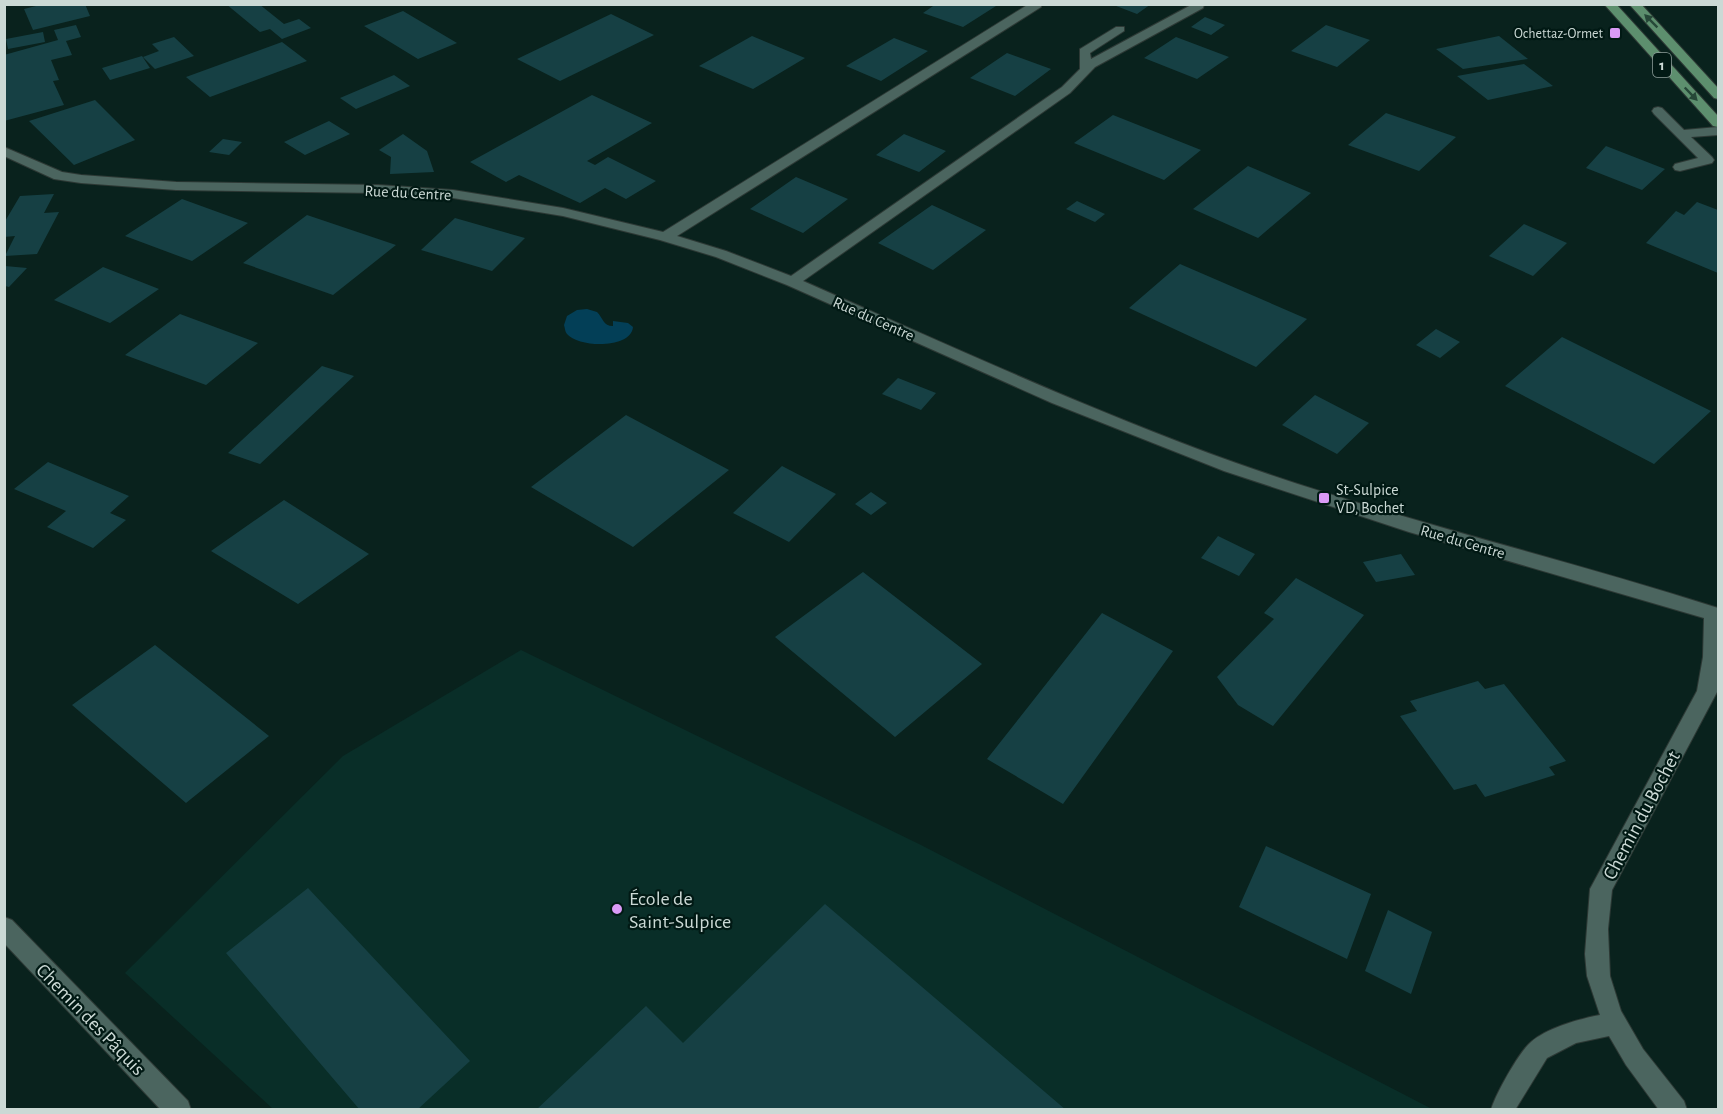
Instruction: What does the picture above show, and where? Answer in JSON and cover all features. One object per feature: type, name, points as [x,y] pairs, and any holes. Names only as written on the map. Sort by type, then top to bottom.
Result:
[{"type":"main road","name":"1","points":[[1609,4],[1719,123]]},
{"type":"main road","name":"1","points":[[1634,4],[1719,95]]},
{"type":"street","points":[[665,237],[1035,7],[1035,4]]},
{"type":"street","points":[[792,282],[1066,90],[1086,69],[1109,54],[1199,6]]},
{"type":"street","points":[[1086,69],[1084,52],[1120,29]]},
{"type":"street","points":[[1658,111],[1707,160],[1680,167]]},
{"type":"street","points":[[1680,134],[1719,131]]},
{"type":"street","name":"Rue du Centre","points":[[4,151],[59,176],[81,179],[176,186],[378,189],[453,194],[563,212],[665,237],[721,254],[792,282],[1058,399],[1230,466],[1415,527],[1716,614]]},
{"type":"street","name":"Chemin du Bochet","points":[[1675,1110],[1648,1078],[1616,1023],[1602,989],[1596,955],[1601,889],[1707,692],[1713,657],[1716,614]]},
{"type":"street","name":"Chemin des Pâquis","points":[[4,927],[179,1110]]},
{"type":"street","points":[[1503,1110],[1506,1100],[1539,1050],[1573,1032],[1616,1023]]},
{"type":"shaded area","points":[[587,309],[597,312],[610,326],[613,326],[613,321],[628,323],[633,327],[630,334],[614,343],[604,344],[573,339],[565,331],[567,316],[577,310]]},
{"type":"shaded area","name":"École de Saint-Sulpice","points":[[521,650],[921,845],[1432,1109],[273,1109],[125,973],[343,756]]},
{"type":"building","points":[[44,4],[85,4],[90,16],[33,30],[24,9]]},
{"type":"building","points":[[226,4],[259,4],[284,24],[299,19],[311,28],[282,39],[270,29],[260,32]]},
{"type":"building","points":[[936,4],[991,4],[996,6],[963,27],[923,13]]},
{"type":"building","points":[[1111,4],[1151,4],[1137,14]]},
{"type":"building","points":[[403,11],[457,43],[418,59],[364,26]]},
{"type":"building","points":[[611,14],[654,35],[560,81],[517,59]]},
{"type":"building","points":[[1205,17],[1225,25],[1211,35],[1191,27]]},
{"type":"building","points":[[76,25],[81,37],[66,41],[72,55],[51,60],[59,80],[53,81],[64,105],[4,121],[4,55],[58,40],[54,30]]},
{"type":"building","points":[[1326,25],[1370,40],[1337,67],[1291,51]]},
{"type":"building","points":[[43,32],[45,42],[8,49],[6,39]]},
{"type":"building","points":[[752,36],[805,58],[753,89],[699,66]]},
{"type":"building","points":[[1499,36],[1528,59],[1463,69],[1436,49]]},
{"type":"building","points":[[174,37],[194,56],[155,69],[143,57],[159,51],[152,44]]},
{"type":"building","points":[[1176,37],[1229,57],[1197,79],[1144,58]]},
{"type":"building","points":[[894,38],[928,51],[881,81],[846,66]]},
{"type":"building","points":[[282,42],[307,61],[210,97],[186,77]]},
{"type":"building","points":[[1007,53],[1051,69],[1015,96],[970,78]]},
{"type":"building","points":[[142,56],[150,68],[110,80],[102,68]]},
{"type":"building","points":[[1524,64],[1553,86],[1488,100],[1457,76]]},
{"type":"building","points":[[394,75],[410,86],[356,109],[340,98]]},
{"type":"building","points":[[592,95],[652,123],[587,161],[595,165],[608,157],[656,181],[626,199],[605,188],[580,203],[519,175],[506,182],[470,162]]},
{"type":"building","points":[[95,100],[135,140],[74,165],[29,121]]},
{"type":"building","points":[[1386,113],[1456,137],[1419,171],[1348,145]]},
{"type":"building","points":[[1113,115],[1201,150],[1164,180],[1074,143]]},
{"type":"building","points":[[329,121],[350,134],[305,155],[284,142]]},
{"type":"building","points":[[403,134],[427,151],[434,172],[390,174],[391,157],[379,150]]},
{"type":"building","points":[[904,134],[946,151],[919,172],[876,155]]},
{"type":"building","points":[[223,139],[242,142],[229,155],[209,152]]},
{"type":"building","points":[[1606,146],[1665,169],[1642,190],[1586,168]]},
{"type":"building","points":[[1248,166],[1311,193],[1258,238],[1193,209]]},
{"type":"building","points":[[796,177],[848,199],[803,233],[750,209]]},
{"type":"building","points":[[54,194],[44,213],[59,212],[37,254],[5,256],[15,236],[4,237],[4,223],[20,196]]},
{"type":"building","points":[[182,199],[248,223],[192,261],[125,236]]},
{"type":"building","points":[[1077,201],[1105,214],[1095,222],[1066,209]]},
{"type":"building","points":[[1697,202],[1718,210],[1718,273],[1646,243],[1676,211],[1684,215]]},
{"type":"building","points":[[932,205],[986,230],[933,270],[878,243]]},
{"type":"building","points":[[307,215],[396,245],[333,295],[243,263]]},
{"type":"building","points":[[455,218],[525,238],[492,271],[421,250]]},
{"type":"building","points":[[1524,224],[1567,243],[1533,276],[1489,256]]},
{"type":"building","points":[[1180,264],[1307,319],[1256,367],[1129,308]]},
{"type":"building","points":[[5,266],[27,268],[9,287],[5,286]]},
{"type":"building","points":[[103,267],[159,289],[110,323],[54,300]]},
{"type":"building","points":[[180,314],[258,343],[206,385],[125,355]]},
{"type":"building","points":[[1436,329],[1460,342],[1440,358],[1416,345]]},
{"type":"building","points":[[1562,337],[1711,411],[1654,464],[1505,386]]},
{"type":"building","points":[[322,366],[354,376],[260,464],[228,453]]},
{"type":"building","points":[[898,378],[936,393],[921,410],[882,394]]},
{"type":"building","points":[[1315,395],[1369,423],[1337,454],[1282,425]]},
{"type":"building","points":[[626,415],[729,470],[633,547],[531,487]]},
{"type":"building","points":[[48,462],[129,496],[110,513],[126,520],[93,548],[47,527],[66,511],[14,489]]},
{"type":"building","points":[[782,466],[836,494],[789,542],[733,513]]},
{"type":"building","points":[[871,492],[887,503],[871,515],[855,504]]},
{"type":"building","points":[[284,500],[369,554],[298,604],[211,551]]},
{"type":"building","points":[[1218,536],[1255,554],[1239,576],[1201,558]]},
{"type":"building","points":[[1401,554],[1415,575],[1376,582],[1363,562]]},
{"type":"building","points":[[863,572],[982,664],[895,737],[775,637]]},
{"type":"building","points":[[1296,578],[1364,615],[1273,726],[1238,705],[1217,677],[1274,619],[1264,613]]},
{"type":"building","points":[[1102,613],[1173,651],[1063,804],[987,759]]},
{"type":"building","points":[[155,645],[269,736],[186,803],[72,705]]},
{"type":"building","points":[[1478,681],[1485,689],[1504,684],[1566,761],[1549,767],[1555,775],[1485,797],[1476,784],[1454,790],[1400,716],[1417,711],[1410,701]]},
{"type":"building","points":[[1266,846],[1371,894],[1347,959],[1239,907]]},
{"type":"building","points":[[308,888],[470,1061],[417,1110],[360,1110],[226,953]]},
{"type":"building","name":"École de Saint-Sulpice","points":[[825,904],[1066,1110],[536,1110],[646,1006],[683,1043]]},
{"type":"building","points":[[1388,910],[1432,932],[1411,994],[1365,971]]},
{"type":"place","name":"Ochettaz-Ormet","points":[[1615,33]]},
{"type":"place","name":"St-Sulpice VD, Bochet","points":[[1324,498]]},
{"type":"place","name":"École de Saint-Sulpice","points":[[617,909]]}]
